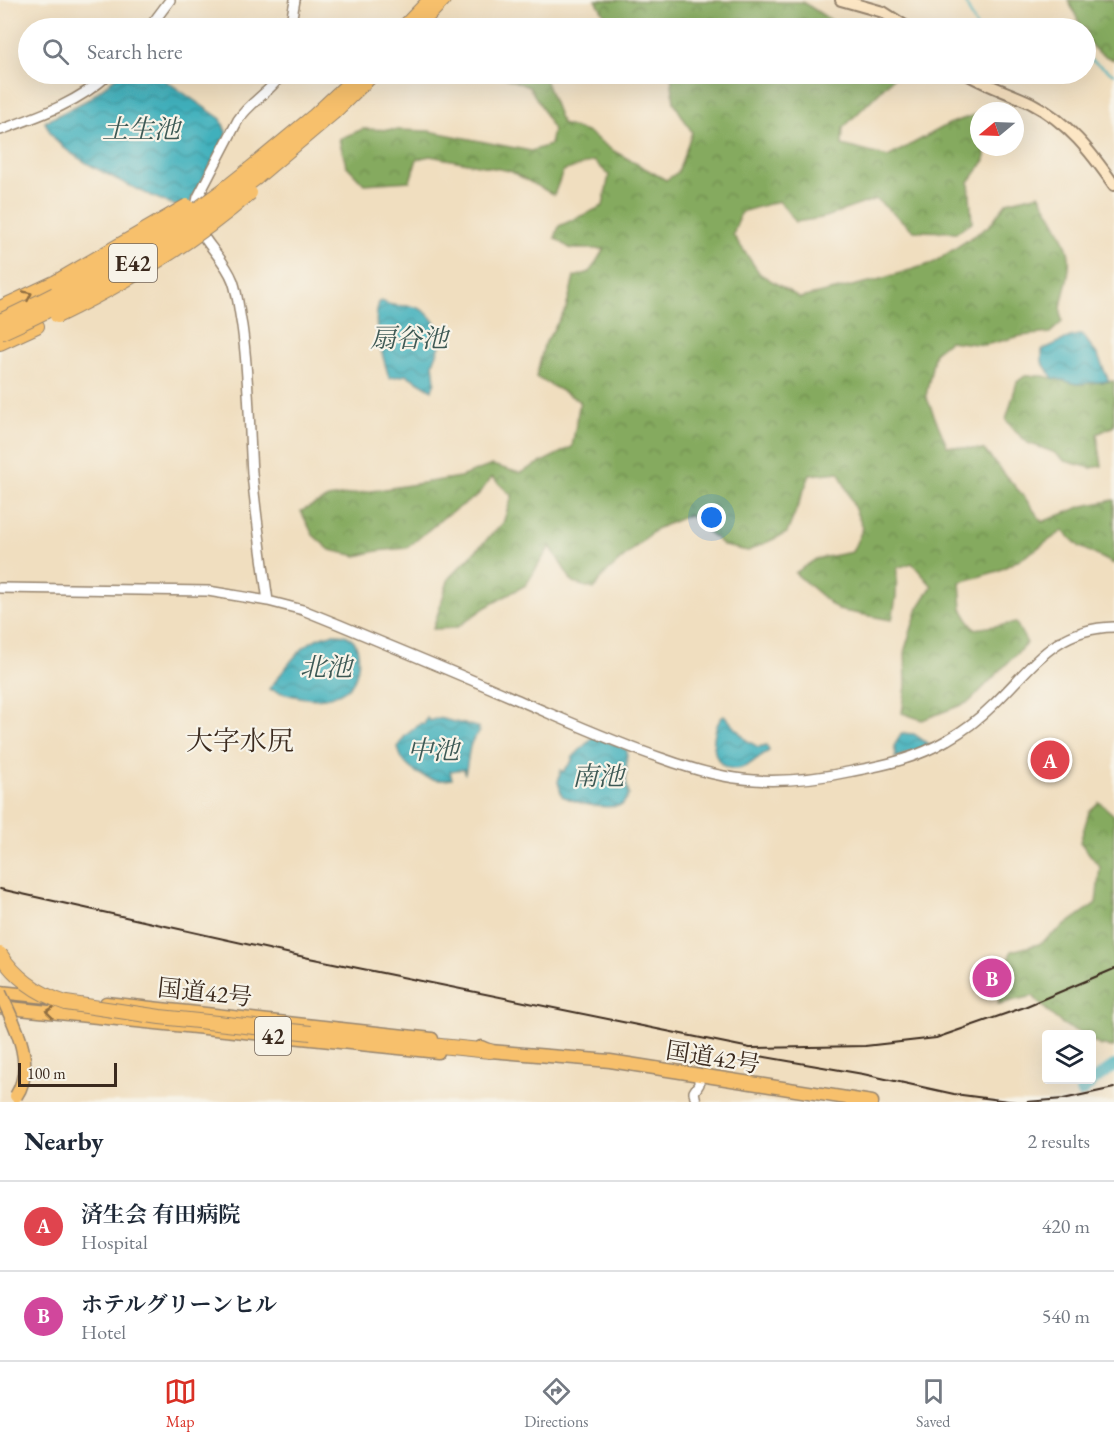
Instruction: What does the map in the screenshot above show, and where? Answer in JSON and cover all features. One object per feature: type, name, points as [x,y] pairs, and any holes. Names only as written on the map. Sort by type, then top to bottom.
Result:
[{"type":"highway","points":[[413,18],[430,0]]},
{"type":"highway","points":[[426,18],[443,0]]},
{"type":"highway","points":[[0,343],[91,300],[157,261],[221,217],[253,174],[348,84]]},
{"type":"highway","name":"E42","points":[[0,333],[76,296],[132,264],[202,218],[253,174],[333,113],[363,84]]},
{"type":"highway","points":[[0,308],[56,282],[174,214],[253,174]]},
{"type":"highway","name":"E42","points":[[0,321],[88,278],[147,243],[253,174]]},
{"type":"highway","points":[[0,954],[18,977],[27,984],[52,999],[66,1003],[160,1017],[310,1034],[490,1051]]},
{"type":"main road","points":[[841,0],[883,12],[892,18]]},
{"type":"main road","points":[[989,84],[1055,117],[1090,150],[1114,185]]},
{"type":"main road","points":[[0,992],[24,1056],[24,1076],[16,1096]]},
{"type":"main road","name":"国道42号","points":[[0,992],[475,1044],[490,1051],[610,1061],[872,1102]]},
{"type":"main road","name":"国道42号","points":[[0,1007],[415,1050],[481,1055],[547,1055]]},
{"type":"street","points":[[156,18],[170,0]]},
{"type":"street","points":[[292,18],[295,0]]},
{"type":"street","points":[[0,130],[52,111],[72,101],[95,84]]},
{"type":"street","points":[[268,601],[259,544],[252,473],[245,355],[239,306],[233,280],[220,256],[200,231],[195,213],[198,197],[237,120],[274,84]]},
{"type":"street","points":[[0,588],[208,591],[268,601],[303,610],[340,625],[630,748],[683,766],[726,777],[755,780],[794,779],[846,773],[886,765],[932,748],[949,739],[979,717],[1050,647],[1072,635],[1097,628],[1114,627]]},
{"type":"street","points":[[696,1102],[693,1092],[699,1084],[699,1076]]},
{"type":"green space","points":[[596,0],[803,2],[828,18],[606,18]]},
{"type":"green space","points":[[1068,0],[1114,0],[1114,60],[1096,50],[1096,18],[1077,18]]},
{"type":"green space","points":[[521,84],[547,84],[562,124],[589,133],[612,150],[666,180],[678,172],[692,132],[674,103],[672,84],[887,84],[843,128],[842,145],[888,157],[949,124],[970,116],[970,156],[985,156],[985,160],[969,182],[972,222],[957,232],[914,231],[876,199],[822,218],[796,222],[779,201],[741,212],[733,235],[760,274],[800,298],[874,281],[933,263],[989,226],[1007,202],[1039,194],[1068,250],[1068,274],[1061,306],[1062,322],[1050,333],[1021,336],[985,345],[949,341],[935,352],[926,396],[947,446],[984,450],[1025,498],[1042,522],[1083,506],[1114,500],[1114,564],[1080,547],[1063,531],[998,571],[960,582],[962,609],[974,629],[1016,623],[1027,643],[969,702],[922,720],[902,713],[906,686],[905,649],[918,608],[932,586],[912,563],[897,568],[892,620],[838,610],[795,573],[816,559],[852,552],[863,528],[839,472],[810,475],[787,533],[748,551],[724,546],[689,515],[656,529],[603,576],[594,589],[573,583],[550,546],[526,585],[486,607],[456,628],[433,629],[449,578],[503,523],[512,496],[492,477],[477,496],[444,517],[407,548],[357,556],[330,550],[313,535],[301,511],[328,498],[460,477],[492,465],[520,473],[572,447],[580,401],[536,377],[544,345],[566,309],[574,277],[590,272],[604,249],[571,249],[555,238],[559,226],[603,206],[609,175],[594,161],[563,171],[554,195],[510,171],[430,156],[417,159],[410,181],[364,184],[346,165],[339,139],[363,129],[429,131],[531,151],[550,145],[553,130],[529,87]]},
{"type":"green space","points":[[1025,376],[1043,376],[1077,384],[1114,381],[1114,426],[1097,434],[1102,466],[1091,468],[1065,461],[1053,452],[1028,443],[1015,431],[1006,420],[1017,382]]},
{"type":"green space","points":[[1099,802],[1114,815],[1114,1047],[1096,1043],[1096,1030],[1074,1030],[1067,1026],[1033,996],[998,1004],[1011,951],[1039,944],[1096,903],[1100,867],[1080,842],[1089,812]]},
{"type":"water","name":"土生池","points":[[108,84],[170,84],[221,119],[227,135],[186,209],[156,198],[96,168],[63,147],[54,138],[45,122],[89,99]]},
{"type":"water","name":"扇谷池","points":[[379,302],[423,310],[438,329],[442,341],[433,363],[435,382],[432,390],[407,375],[389,378],[376,321]]},
{"type":"water","points":[[1082,334],[1098,356],[1109,381],[1077,384],[1053,378],[1042,362],[1042,350]]},
{"type":"water","name":"北池","points":[[332,634],[350,637],[358,653],[357,673],[347,689],[319,699],[288,695],[269,689],[296,655],[312,641]]},
{"type":"water","points":[[724,715],[746,740],[758,747],[767,745],[769,751],[749,765],[740,768],[726,767],[720,763],[716,756],[714,738],[719,721]]},
{"type":"water","name":"中池","points":[[427,718],[430,721],[438,718],[478,727],[479,733],[470,746],[465,773],[464,769],[450,771],[452,779],[443,780],[426,777],[411,768],[400,755],[398,746],[405,736],[421,723],[424,724]]},
{"type":"water","points":[[902,733],[914,734],[930,745],[895,758],[894,746]]},
{"type":"water","name":"南池","points":[[594,736],[627,750],[626,781],[629,795],[622,805],[606,807],[591,805],[562,796],[558,782],[561,770],[563,772],[572,758]]},
{"type":"waterway","points":[[964,0],[972,18]]},
{"type":"waterway","points":[[1096,63],[1114,74]]},
{"type":"waterway","points":[[1081,1092],[1114,1066]]},
{"type":"railway","points":[[0,889],[309,958],[750,1048],[865,1046],[936,1038],[1022,1008],[1114,969]]},
{"type":"railway","points":[[748,1054],[863,1074],[954,1094],[1016,1102]]},
{"type":"railway","points":[[1027,1102],[1063,1099],[1114,1088]]},
{"type":"place","name":"済生会 有田病院","points":[[1050,760]]},
{"type":"place","name":"ホテルグリーンヒル","points":[[992,978]]},
{"type":"district","name":"大字水尻","points":[[240,740]]}]
